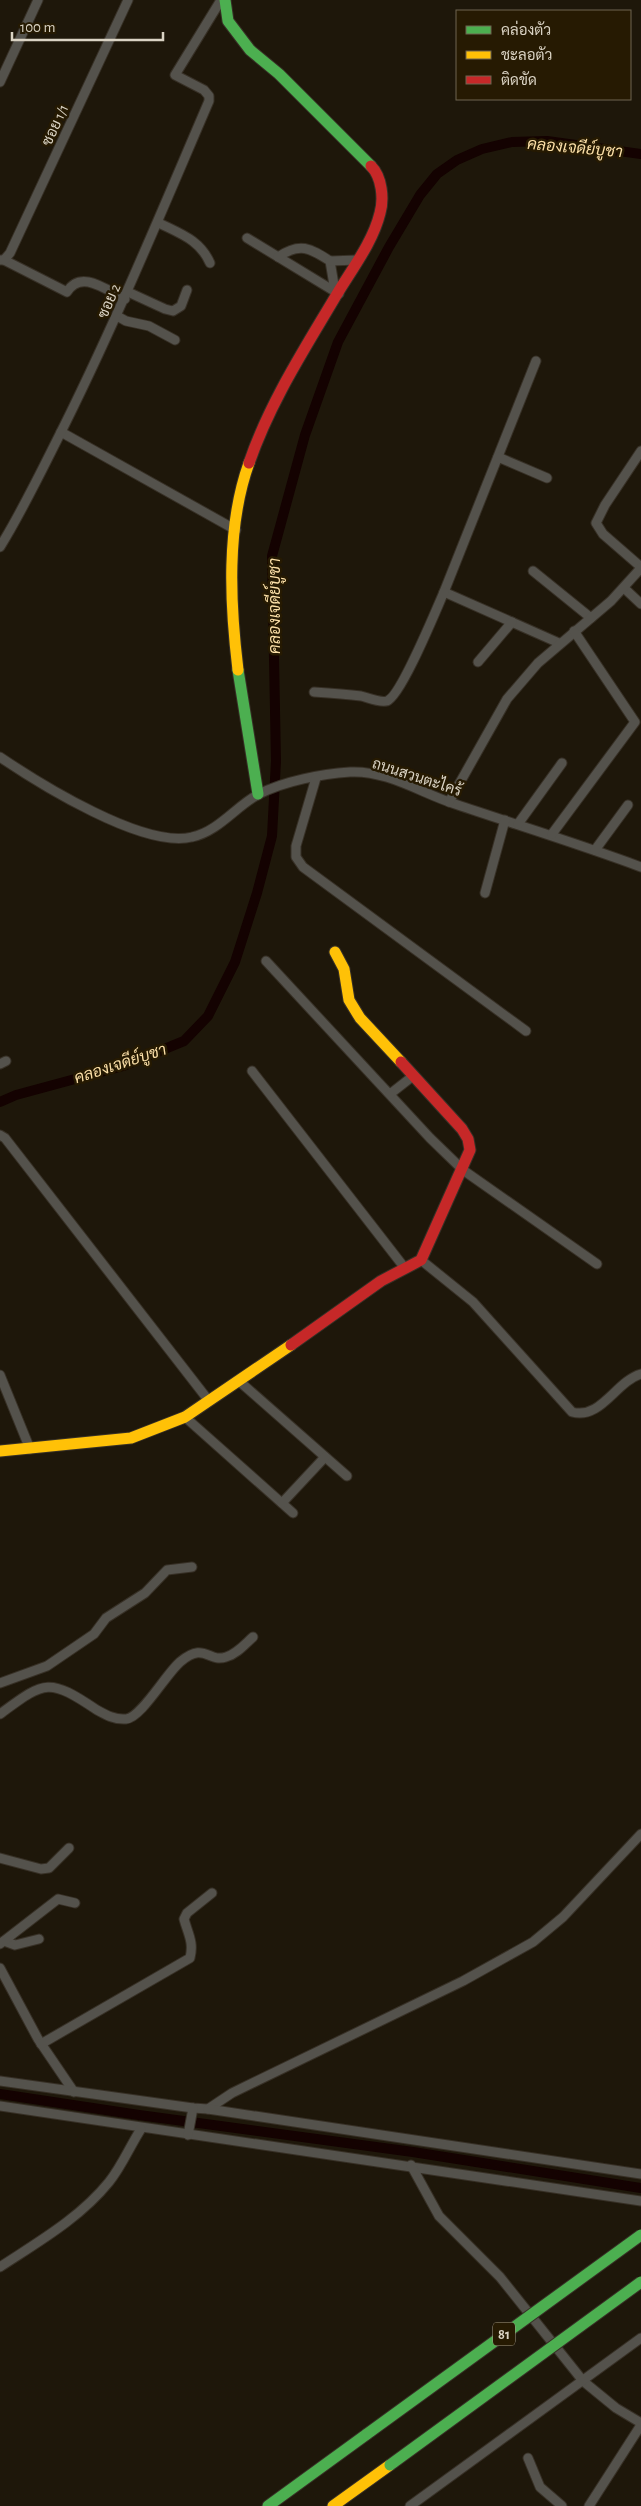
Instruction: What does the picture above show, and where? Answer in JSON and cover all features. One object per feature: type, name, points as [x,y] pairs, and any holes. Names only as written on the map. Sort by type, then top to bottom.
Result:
[{"type":"main road","points":[[225,0],[228,21],[250,50],[279,74],[365,157],[376,170],[381,183],[380,214],[357,260],[276,399],[259,432],[250,455],[242,487],[234,559],[234,639],[244,722],[264,792]]},
{"type":"main road","points":[[0,1451],[131,1438],[185,1417],[381,1281],[404,1267],[421,1260],[463,1170],[470,1150],[468,1139],[462,1129],[360,1018],[349,1000],[344,969],[335,952]]},
{"type":"main road","name":"81","points":[[268,2506],[641,2235]]},
{"type":"main road","points":[[333,2506],[641,2282]]},
{"type":"street","points":[[0,82],[38,0]]},
{"type":"street","name":"ซอย 1/1","points":[[2,260],[10,253],[128,0]]},
{"type":"street","name":"ซอย 2","points":[[0,548],[3,535],[61,432],[117,316],[209,101],[209,96],[204,90],[175,75],[221,0]]},
{"type":"street","points":[[158,223],[196,242],[204,250],[210,264]]},
{"type":"street","points":[[248,238],[337,292]]},
{"type":"street","points":[[278,256],[290,248],[301,247],[315,252],[330,261],[357,260]]},
{"type":"street","points":[[2,260],[67,292],[75,282],[84,280],[165,310],[173,311],[180,306],[187,290]]},
{"type":"street","points":[[330,261],[337,292]]},
{"type":"street","points":[[117,316],[126,321],[149,326],[175,340]]},
{"type":"street","points":[[314,692],[361,696],[380,701],[387,700],[395,695],[400,682],[413,665],[444,592],[536,361]]},
{"type":"street","points":[[61,432],[236,530]]},
{"type":"street","points":[[449,802],[507,699],[538,663],[624,588],[641,568],[603,534],[596,523],[605,505],[641,451]]},
{"type":"street","points":[[498,457],[548,478]]},
{"type":"street","points":[[533,571],[591,618]]},
{"type":"street","points":[[624,588],[641,604]]},
{"type":"street","points":[[444,592],[559,644]]},
{"type":"street","points":[[478,662],[512,622]]},
{"type":"street","points":[[552,834],[638,719],[574,631]]},
{"type":"street","name":"ถนนสวนตะไคร้","points":[[0,758],[62,798],[157,836],[192,837],[229,817],[264,792],[295,781],[350,772],[371,773],[449,802],[552,834],[641,867]]},
{"type":"street","points":[[518,824],[562,763]]},
{"type":"street","points":[[316,778],[296,846],[296,857],[303,866],[526,1031]]},
{"type":"street","points":[[595,850],[628,804]]},
{"type":"street","points":[[485,893],[505,820]]},
{"type":"street","points":[[266,961],[463,1170],[597,1264]]},
{"type":"street","points":[[252,1071],[404,1267]]},
{"type":"street","points":[[390,1094],[413,1076]]},
{"type":"street","points":[[0,1136],[5,1138],[36,1176],[209,1401]]},
{"type":"street","points":[[421,1260],[473,1302],[572,1412],[582,1414],[593,1410],[641,1374]]},
{"type":"street","points":[[0,1376],[30,1449]]},
{"type":"street","points":[[239,1381],[347,1476]]},
{"type":"street","points":[[185,1417],[293,1513]]},
{"type":"street","points":[[282,1503],[325,1457]]},
{"type":"street","points":[[0,1683],[47,1666],[94,1634],[106,1618],[145,1593],[167,1570],[192,1567]]},
{"type":"street","points":[[0,1714],[33,1690],[53,1687],[75,1695],[106,1716],[129,1719],[142,1710],[166,1675],[188,1656],[203,1652],[215,1657],[225,1658],[238,1651],[253,1637]]},
{"type":"street","points":[[208,2109],[232,2093],[482,1972],[533,1942],[563,1916],[641,1834]]},
{"type":"street","points":[[0,1858],[41,1869],[50,1868],[69,1848]]},
{"type":"street","points":[[41,2044],[190,1958],[192,1948],[191,1936],[184,1919],[187,1912],[212,1893]]},
{"type":"street","points":[[2,1942],[58,1899],[75,1903]]},
{"type":"street","points":[[2,1942],[15,1945],[39,1939]]},
{"type":"street","points":[[0,1968],[41,2044],[74,2092]]},
{"type":"street","points":[[0,2081],[192,2111],[208,2109],[641,2174]]},
{"type":"street","points":[[0,2106],[140,2129],[188,2131],[307,2153],[411,2165],[641,2201]]},
{"type":"street","points":[[188,2131],[192,2111]]},
{"type":"street","points":[[0,2266],[51,2234],[91,2203],[110,2180],[140,2129]]},
{"type":"street","points":[[411,2165],[419,2184],[439,2216],[500,2278],[583,2380],[616,2408],[641,2424],[589,2506]]},
{"type":"street","points":[[410,2506],[641,2338]]},
{"type":"street","points":[[528,2458],[540,2487],[562,2506]]},
{"type":"waterway","name":"คลองเจดีย์บูชา","points":[[0,1102],[16,1095],[123,1066],[184,1041],[208,1016],[235,962],[257,893],[272,836],[276,761],[272,556],[305,435],[338,342],[389,247],[420,195],[437,174],[457,160],[482,149],[512,142],[547,141],[641,154]]},
{"type":"waterway","points":[[0,2094],[413,2152],[641,2188]]},
{"type":"traffic: fast","points":[[225,0],[228,21],[250,50],[279,74],[371,166]]},
{"type":"traffic: fast","points":[[238,670],[258,794]]},
{"type":"traffic: fast","points":[[367,2434],[641,2235]]},
{"type":"traffic: fast","points":[[390,2465],[641,2282]]},
{"type":"traffic: fast","points":[[268,2506],[367,2434]]},
{"type":"traffic: slow","points":[[238,670],[233,619],[233,539],[236,513],[249,463]]},
{"type":"traffic: slow","points":[[335,952],[344,969],[349,1000],[360,1018],[401,1062]]},
{"type":"traffic: slow","points":[[0,1451],[131,1438],[185,1417],[291,1345]]},
{"type":"traffic: slow","points":[[333,2506],[390,2465]]},
{"type":"traffic: jam","points":[[249,463],[277,397],[362,255],[377,224],[382,195],[378,176],[371,166]]},
{"type":"traffic: jam","points":[[291,1345],[381,1281],[421,1260],[470,1150],[468,1139],[462,1129],[401,1062]]}]
